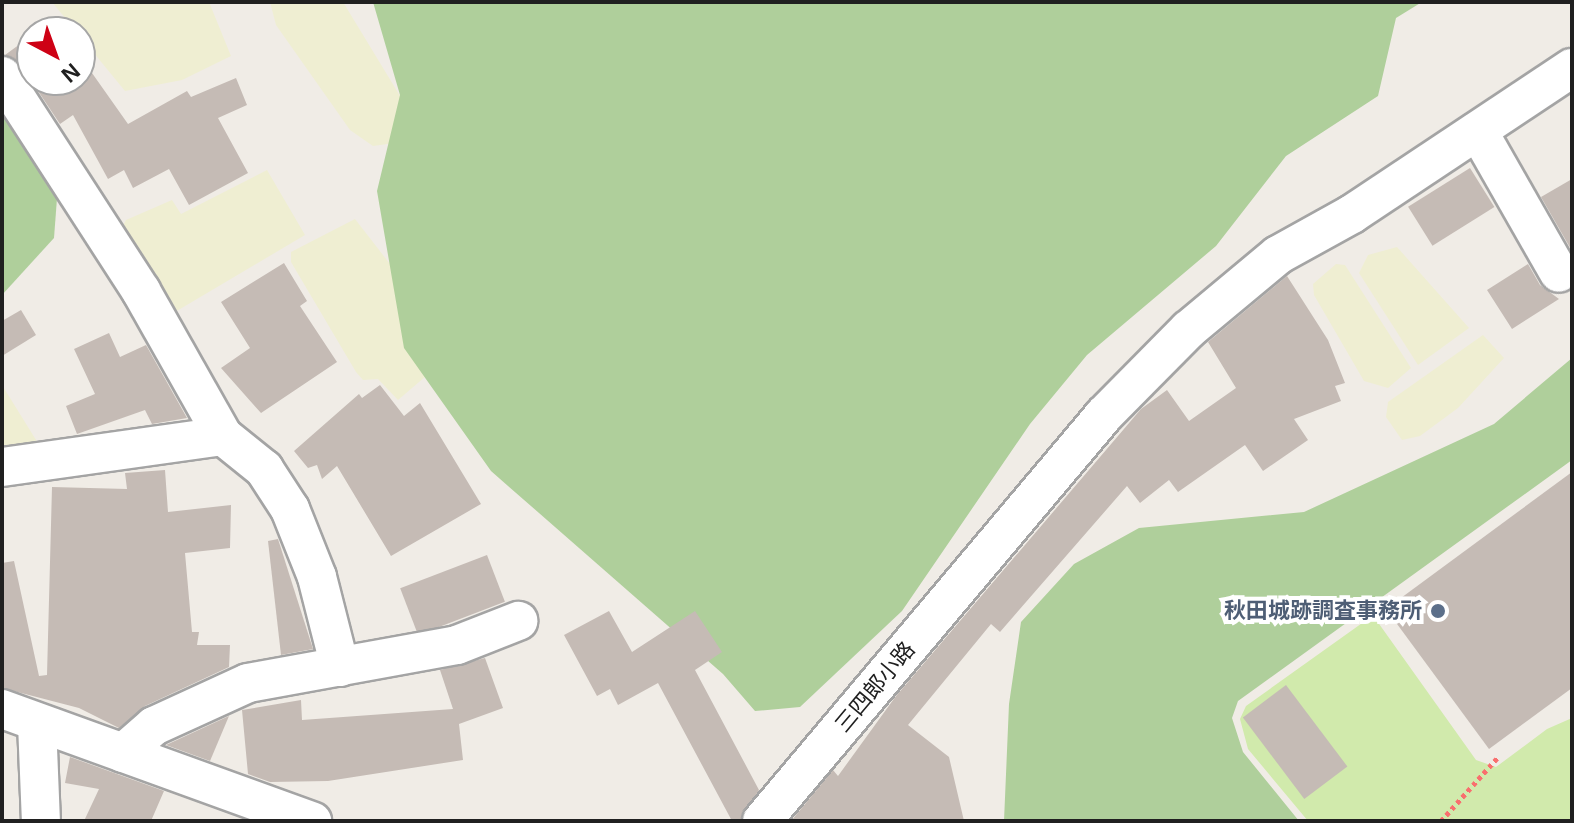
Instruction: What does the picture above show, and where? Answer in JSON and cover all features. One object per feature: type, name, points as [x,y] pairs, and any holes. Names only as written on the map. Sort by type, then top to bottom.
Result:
[{"type":"street","name":"三四郎小路","points":[[762,821],[1104,415],[1188,330],[1278,255],[1478,131],[1572,68]]},
{"type":"street","points":[[2,76],[141,291],[223,436],[264,469],[290,509],[317,577],[340,667]]},
{"type":"street","points":[[1478,131],[1559,273]]},
{"type":"street","points":[[2,467],[223,436]]},
{"type":"street","points":[[123,753],[154,726],[248,683],[457,645],[518,621]]},
{"type":"street","points":[[2,709],[312,821]]},
{"type":"street","points":[[37,723],[41,821]]},
{"type":"path","points":[[1441,821],[1498,757]]},
{"type":"green space","points":[[52,2],[209,2],[231,56],[182,80],[125,91],[96,56],[96,16],[63,16]]},
{"type":"green space","points":[[270,2],[343,2],[411,114],[402,142],[373,146],[350,130],[276,25]]},
{"type":"green space","points":[[373,2],[1422,2],[1396,18],[1378,96],[1286,156],[1216,246],[1087,355],[1030,424],[902,611],[800,707],[755,711],[723,674],[491,471],[404,348],[377,191],[400,95]]},
{"type":"green space","points":[[2,103],[58,185],[54,238],[2,295]]},
{"type":"green space","points":[[267,170],[305,235],[170,315],[119,233],[126,220],[172,200],[181,214]]},
{"type":"green space","points":[[355,219],[411,291],[446,359],[398,400],[378,379],[363,380],[356,372],[291,262],[291,252]]},
{"type":"green space","points":[[1397,247],[1469,328],[1418,365],[1359,273],[1368,255]]},
{"type":"green space","points":[[1336,264],[1345,265],[1411,368],[1388,388],[1364,381],[1314,295],[1313,284]]},
{"type":"green space","points":[[1483,335],[1504,358],[1458,408],[1420,436],[1402,440],[1386,417],[1388,402]]},
{"type":"green space","points":[[1572,358],[1572,460],[1238,701],[1232,718],[1243,752],[1299,821],[1004,821],[1009,704],[1021,622],[1074,564],[1139,528],[1304,512],[1494,424]]},
{"type":"green space","points":[[2,385],[41,448],[2,453]]},
{"type":"green space","points":[[1365,621],[1377,621],[1476,760],[1496,767],[1547,729],[1572,718],[1572,821],[1308,821],[1248,749],[1240,719],[1246,706]]},
{"type":"building","points":[[16,47],[16,62],[5,55]]},
{"type":"building","points":[[236,78],[247,105],[218,118],[248,173],[189,205],[169,169],[133,188],[124,170],[108,179],[73,115],[60,124],[41,96],[96,96],[96,79],[128,124],[187,91],[191,97]]},
{"type":"building","points":[[1470,168],[1494,207],[1432,246],[1408,207]]},
{"type":"building","points":[[1572,179],[1572,251],[1541,197]]},
{"type":"building","points":[[284,263],[307,301],[300,306],[337,362],[261,413],[221,368],[250,348],[221,302]]},
{"type":"building","points":[[1528,264],[1540,285],[1559,299],[1512,329],[1487,290]]},
{"type":"building","points":[[1287,276],[1328,340],[1345,383],[1335,386],[1341,401],[1294,419],[1308,440],[1263,471],[1245,445],[1178,492],[1169,480],[1140,503],[1127,486],[1000,632],[991,624],[908,725],[949,757],[964,821],[791,821],[833,770],[838,776],[896,696],[1141,409],[1167,390],[1189,421],[1236,388],[1208,342]]},
{"type":"building","points":[[21,310],[36,335],[2,356],[2,321]]},
{"type":"building","points":[[109,333],[120,357],[146,345],[187,418],[152,424],[145,410],[77,434],[66,406],[95,394],[74,349]]},
{"type":"building","points":[[380,385],[404,416],[420,403],[481,504],[391,556],[337,466],[322,479],[317,465],[308,468],[294,451],[359,394],[362,398]]},
{"type":"building","points":[[165,470],[168,512],[231,505],[230,548],[185,553],[192,632],[199,632],[197,645],[230,645],[229,667],[145,706],[119,728],[79,708],[2,688],[2,563],[14,561],[39,676],[47,675],[52,487],[127,489],[125,473]]},
{"type":"building","name":"秋田城跡調査事務所","points":[[1572,472],[1572,688],[1489,749],[1386,609]]},
{"type":"building","points":[[278,539],[313,649],[281,655],[268,541]]},
{"type":"building","points":[[487,555],[505,602],[418,635],[400,588]]},
{"type":"building","points":[[609,611],[632,652],[695,611],[722,652],[695,670],[759,790],[741,821],[732,821],[658,683],[618,705],[610,689],[597,696],[564,635]]},
{"type":"building","points":[[485,658],[503,708],[459,724],[463,760],[328,781],[270,782],[248,774],[242,710],[301,700],[302,720],[453,709],[440,670]]},
{"type":"building","points":[[1286,685],[1347,766],[1304,799],[1243,717]]},
{"type":"building","points":[[229,716],[210,761],[166,745]]},
{"type":"building","points":[[70,757],[164,791],[151,821],[84,821],[99,789],[65,783]]},
{"type":"place","name":"秋田城跡調査事務所","points":[[1438,611]]}]
